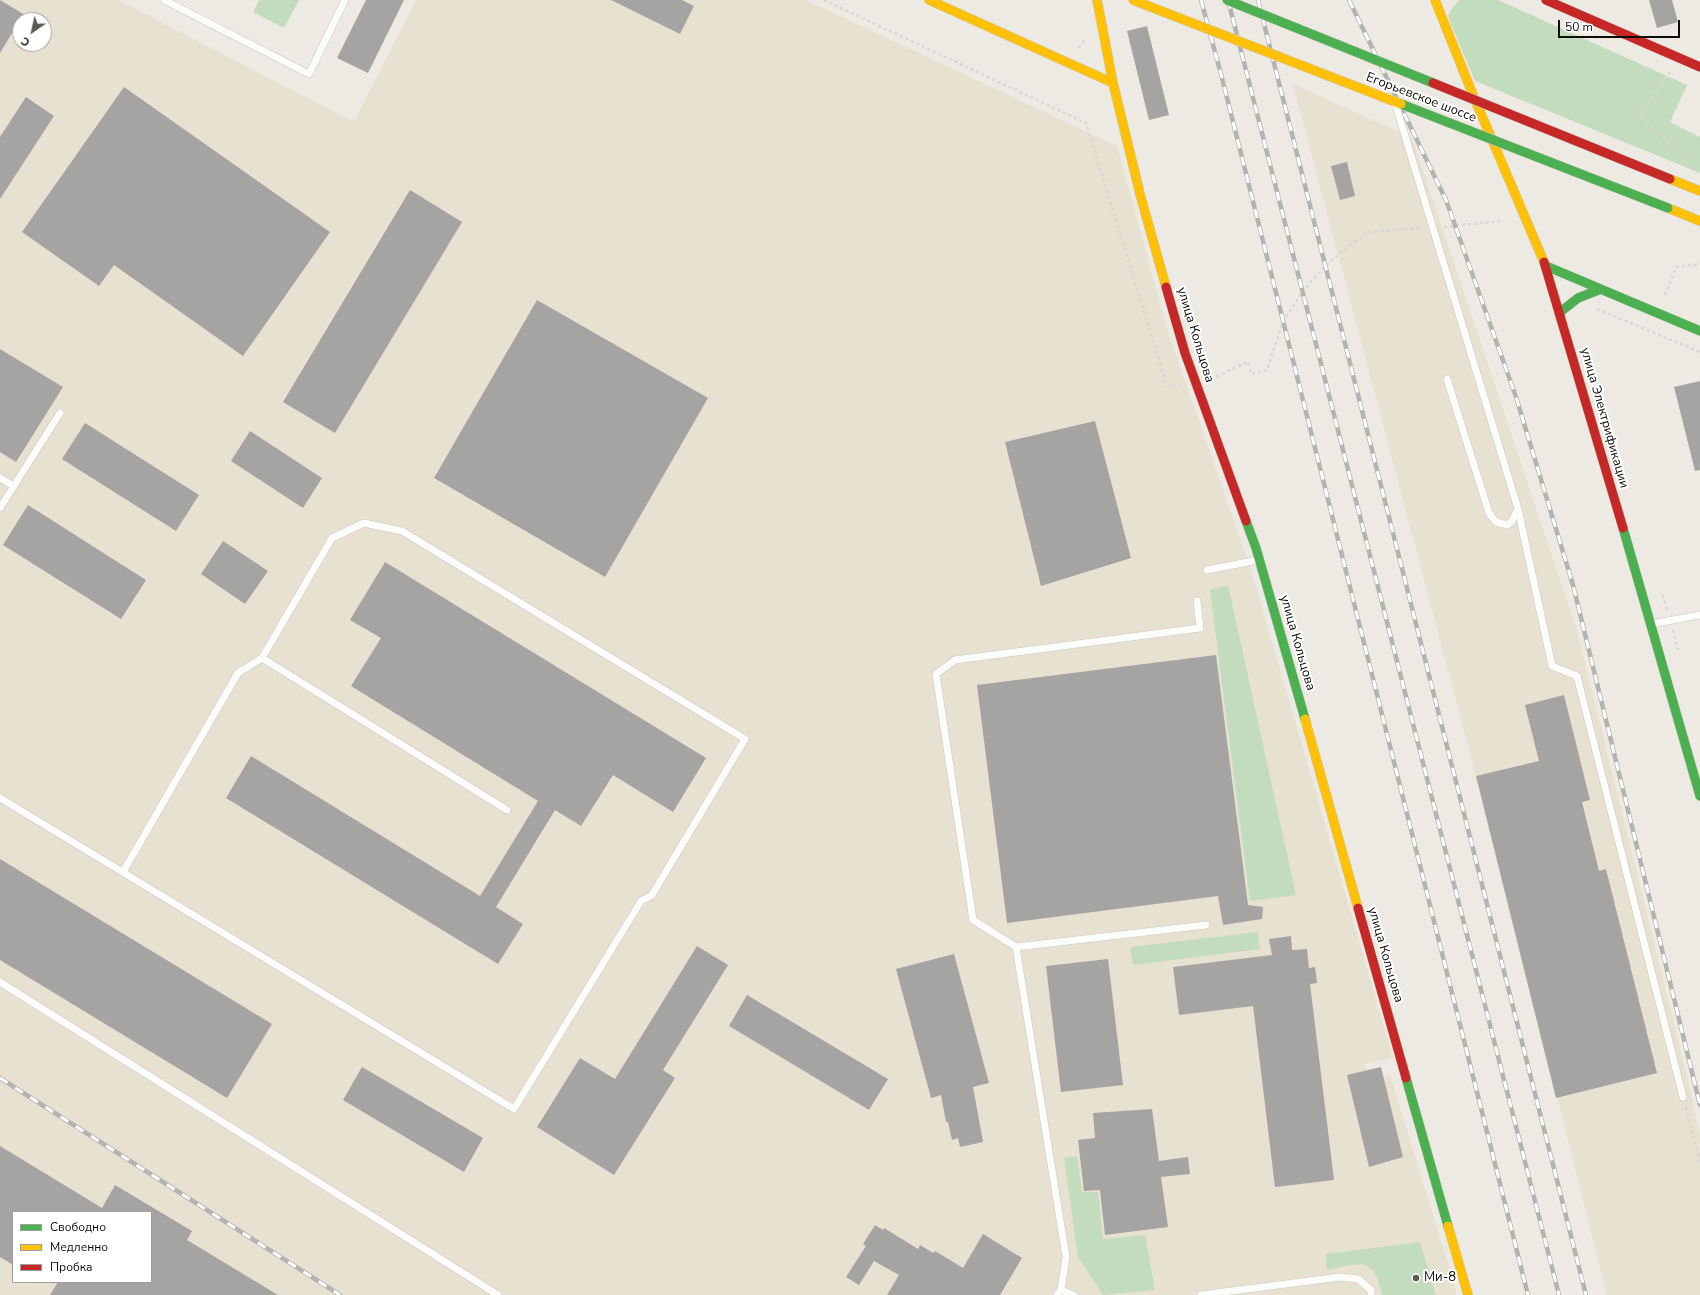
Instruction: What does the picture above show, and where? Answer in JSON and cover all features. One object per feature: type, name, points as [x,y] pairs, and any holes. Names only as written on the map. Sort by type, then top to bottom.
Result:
[{"type":"main road","points":[[929,0],[1113,83]]},
{"type":"main road","name":"улица Кольцова","points":[[1097,0],[1113,83],[1140,194],[1185,353],[1260,559],[1468,1295]]},
{"type":"main road","name":"Егорьевское шоссе","points":[[1133,0],[1700,221]]},
{"type":"main road","name":"Егорьевское шоссе","points":[[1227,0],[1700,191]]},
{"type":"main road","name":"улица Электрификации","points":[[1435,0],[1456,56],[1546,266],[1700,796]]},
{"type":"main road","points":[[1546,0],[1700,67]]},
{"type":"main road","points":[[1546,266],[1700,330]]},
{"type":"main road","points":[[1559,313],[1565,306],[1576,298],[1601,290]]},
{"type":"lane","points":[[164,0],[309,74],[345,0]]},
{"type":"lane","points":[[1395,102],[1518,509],[1552,666],[1577,676],[1683,1097]]},
{"type":"lane","points":[[1447,379],[1489,513],[1496,522],[1507,525],[1512,521],[1518,509]]},
{"type":"lane","points":[[0,508],[60,413]]},
{"type":"lane","points":[[0,478],[14,486]]},
{"type":"lane","points":[[0,798],[514,1109],[641,901],[652,895],[745,739],[402,531],[364,523],[332,538],[262,658],[238,673],[123,872]]},
{"type":"lane","points":[[1207,570],[1260,559]]},
{"type":"lane","points":[[1196,602],[1200,628],[955,660],[936,674],[973,920],[1016,947],[1206,925]]},
{"type":"lane","points":[[1651,624],[1700,615]]},
{"type":"lane","points":[[262,658],[507,810]]},
{"type":"lane","points":[[1016,947],[1066,1257],[1059,1292],[1074,1295]]},
{"type":"lane","points":[[0,982],[498,1295]]},
{"type":"lane","points":[[1201,1295],[1340,1277],[1358,1279],[1371,1290],[1372,1295]]},
{"type":"path","points":[[1669,73],[1640,114],[1688,164]]},
{"type":"path","points":[[1665,294],[1676,267],[1700,264]]},
{"type":"path","points":[[1593,307],[1700,352]]},
{"type":"path","points":[[1661,591],[1671,621],[1678,650]]},
{"type":"path","points":[[1683,1097],[1700,1162]]},
{"type":"shaded area","points":[[0,0],[118,0],[354,122],[416,0],[806,0],[1117,146],[1168,332],[1252,573],[1393,1058],[1364,1064],[1368,1080],[1390,1075],[1454,1283],[1456,1295],[0,1295]]},
{"type":"shaded area","points":[[1293,84],[1412,138],[1577,630],[1700,1135],[1700,1295],[1607,1295],[1476,776]]},
{"type":"green space","points":[[259,0],[299,0],[284,28],[253,12]]},
{"type":"green space","points":[[1459,0],[1498,0],[1687,85],[1670,122],[1700,137],[1700,173],[1475,81],[1448,17],[1450,11]]},
{"type":"green space","points":[[1228,585],[1296,895],[1250,901],[1210,590]]},
{"type":"green space","points":[[1258,932],[1260,949],[1133,965],[1130,947]]},
{"type":"green space","points":[[1077,1156],[1082,1192],[1098,1192],[1103,1239],[1145,1235],[1155,1290],[1103,1295],[1078,1257],[1064,1158]]},
{"type":"green space","points":[[1420,1242],[1436,1295],[1382,1295],[1375,1273],[1364,1265],[1349,1265],[1327,1270],[1326,1254]]},
{"type":"building","points":[[0,0],[20,12],[12,12],[12,33],[0,53]]},
{"type":"building","points":[[366,0],[404,0],[368,73],[337,58]]},
{"type":"building","points":[[611,0],[682,0],[694,6],[680,34]]},
{"type":"building","points":[[1649,0],[1672,0],[1678,22],[1657,28]]},
{"type":"building","points":[[1147,26],[1169,115],[1149,120],[1127,31]]},
{"type":"building","points":[[124,87],[330,232],[243,356],[114,265],[99,286],[22,232]]},
{"type":"building","points":[[26,97],[54,116],[0,199],[0,137]]},
{"type":"building","points":[[1347,162],[1355,196],[1340,200],[1331,166]]},
{"type":"building","points":[[410,190],[462,222],[335,433],[283,402]]},
{"type":"building","points":[[537,300],[708,398],[605,577],[434,478]]},
{"type":"building","points":[[0,349],[63,387],[16,462],[0,452]]},
{"type":"building","points":[[1700,381],[1700,470],[1695,471],[1674,387]]},
{"type":"building","points":[[1095,421],[1131,558],[1041,586],[1005,442]]},
{"type":"building","points":[[85,423],[199,495],[176,531],[62,459]]},
{"type":"building","points":[[250,431],[322,478],[303,508],[231,461]]},
{"type":"building","points":[[28,505],[146,580],[121,619],[3,545]]},
{"type":"building","points":[[223,541],[268,571],[245,604],[201,574]]},
{"type":"building","points":[[385,562],[706,758],[673,812],[613,775],[581,826],[555,810],[496,907],[523,924],[498,964],[226,798],[251,756],[480,896],[538,801],[351,686],[381,638],[350,620]]},
{"type":"building","points":[[1216,655],[1248,905],[1263,907],[1262,919],[1223,925],[1218,896],[1007,923],[977,685]]},
{"type":"building","points":[[1564,695],[1590,800],[1582,802],[1599,871],[1606,869],[1657,1073],[1556,1098],[1476,776],[1539,761],[1525,705]]},
{"type":"building","points":[[0,859],[272,1024],[227,1098],[0,960]]},
{"type":"building","points":[[1291,936],[1292,950],[1307,949],[1309,968],[1315,967],[1317,983],[1310,984],[1334,1180],[1275,1187],[1253,1006],[1179,1015],[1173,967],[1272,955],[1269,939]]},
{"type":"building","points":[[697,946],[728,965],[663,1070],[675,1078],[614,1175],[537,1127],[580,1058],[615,1079]]},
{"type":"building","points":[[954,954],[989,1083],[973,1087],[983,1142],[960,1147],[958,1138],[952,1140],[948,1122],[946,1122],[941,1095],[931,1098],[896,969]]},
{"type":"building","points":[[1108,959],[1123,1085],[1061,1092],[1046,966]]},
{"type":"building","points":[[747,995],[888,1079],[869,1110],[729,1026]]},
{"type":"building","points":[[362,1067],[483,1138],[464,1172],[343,1100]]},
{"type":"building","points":[[1381,1067],[1403,1157],[1369,1167],[1347,1075]]},
{"type":"building","points":[[1152,1109],[1159,1161],[1188,1157],[1190,1174],[1161,1177],[1168,1227],[1105,1235],[1100,1190],[1084,1191],[1078,1140],[1095,1138],[1093,1113]]},
{"type":"building","points":[[0,1146],[102,1208],[115,1185],[192,1231],[187,1240],[278,1295],[50,1295],[57,1283],[152,1283],[152,1211],[12,1211],[12,1264],[0,1257]]},
{"type":"building","points":[[875,1225],[883,1230],[884,1228],[918,1249],[920,1245],[933,1253],[935,1251],[963,1268],[983,1234],[1022,1258],[1000,1295],[887,1295],[899,1275],[874,1261],[859,1285],[846,1277],[866,1246],[863,1244]]},
{"type":"railway","points":[[1201,0],[1222,78],[1528,1295]]},
{"type":"railway","points":[[1228,0],[1559,1295]]},
{"type":"railway","points":[[1258,0],[1586,1295]]},
{"type":"railway","points":[[1349,0],[1446,200],[1516,397],[1573,585],[1700,1105]]},
{"type":"railway","points":[[0,1078],[340,1295]]},
{"type":"traffic: fast","points":[[1227,0],[1433,83]]},
{"type":"traffic: fast","points":[[1401,104],[1668,208]]},
{"type":"traffic: fast","points":[[1546,266],[1700,331]]},
{"type":"traffic: fast","points":[[1559,313],[1578,298],[1601,289]]},
{"type":"traffic: fast","points":[[1246,521],[1256,548],[1305,719]]},
{"type":"traffic: fast","points":[[1623,528],[1700,796]]},
{"type":"traffic: fast","points":[[1406,1078],[1448,1226]]},
{"type":"traffic: slow","points":[[929,0],[1113,83]]},
{"type":"traffic: slow","points":[[1097,0],[1113,83],[1140,194],[1166,287]]},
{"type":"traffic: slow","points":[[1133,0],[1401,104]]},
{"type":"traffic: slow","points":[[1435,0],[1473,95],[1544,262]]},
{"type":"traffic: slow","points":[[1670,179],[1700,191]]},
{"type":"traffic: slow","points":[[1668,208],[1700,221]]},
{"type":"traffic: slow","points":[[1305,719],[1358,908]]},
{"type":"traffic: slow","points":[[1448,1226],[1468,1295]]},
{"type":"traffic: jam","points":[[1546,0],[1700,67]]},
{"type":"traffic: jam","points":[[1433,83],[1670,179]]},
{"type":"traffic: jam","points":[[1544,262],[1623,528]]},
{"type":"traffic: jam","points":[[1166,287],[1185,353],[1246,521]]},
{"type":"traffic: jam","points":[[1358,908],[1406,1078]]},
{"type":"place","name":"Ми-8","points":[[1416,1278]]}]
